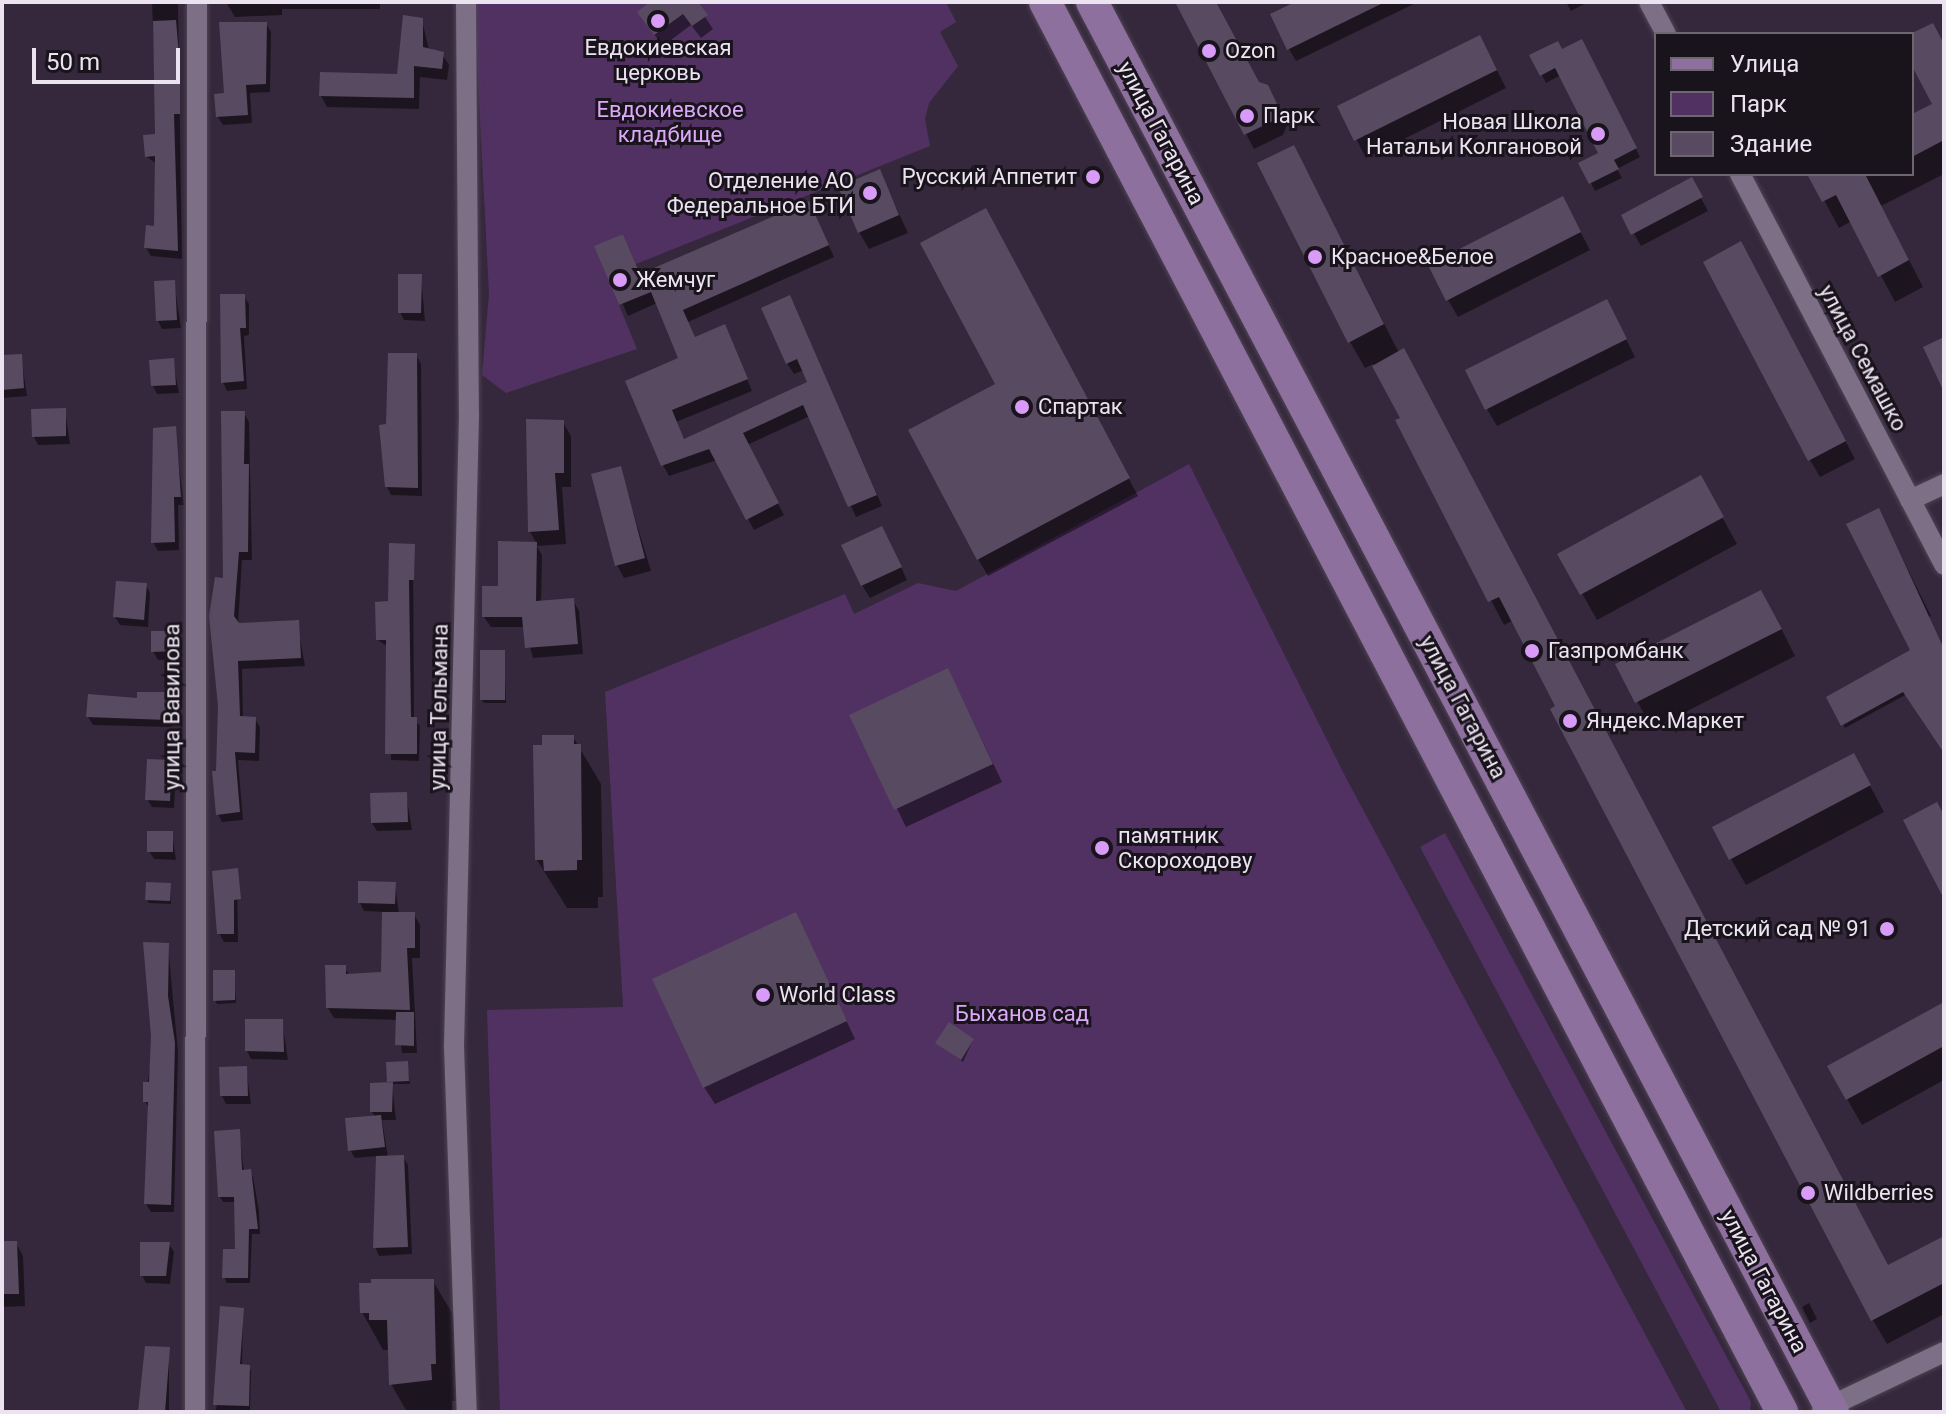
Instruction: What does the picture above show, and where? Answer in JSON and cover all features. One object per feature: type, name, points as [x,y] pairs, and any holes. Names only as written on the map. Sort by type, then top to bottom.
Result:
[{"type":"main road","name":"улица Гагарина","points":[[1045,2],[1782,1412]]},
{"type":"main road","name":"улица Гагарина","points":[[1092,2],[1571,913],[1827,1410]]},
{"type":"main road","points":[[1532,934],[1544,947],[1562,946],[1574,931],[1571,913]]},
{"type":"street","name":"улица Вавилова","points":[[195,1412],[197,2]]},
{"type":"street","name":"улица Тельмана","points":[[466,2],[469,414],[454,1047],[467,1412]]},
{"type":"street","points":[[1649,2],[1665,32]]},
{"type":"street","name":"улица Семашко","points":[[1741,176],[1944,565]]},
{"type":"street","points":[[1910,500],[1944,484]]},
{"type":"street","points":[[1827,1410],[1944,1352]]},
{"type":"green space","name":"Евдокиевское кладбище","points":[[474,2],[946,2],[956,22],[940,32],[958,66],[929,103],[925,119],[930,146],[636,264],[623,234],[595,247],[637,349],[506,393],[482,375],[489,294]]},
{"type":"green space","name":"Быханов сад","points":[[1189,464],[1346,778],[1687,1412],[500,1412],[487,1010],[623,1007],[605,692],[845,594],[854,614],[918,583],[956,591]]},
{"type":"green space","points":[[1445,833],[1751,1402],[1750,1412],[1721,1412],[1420,847]]},
{"type":"building","name":"Евдокиевская церковь","points":[[650,2],[698,2],[708,15],[692,26],[683,14],[654,35],[637,12]]},
{"type":"building","points":[[1175,2],[1216,2],[1259,82],[1268,85],[1279,108],[1275,120],[1244,135]]},
{"type":"building","points":[[1295,2],[1385,2],[1287,50],[1270,14]]},
{"type":"building","points":[[403,15],[423,18],[423,47],[444,52],[442,69],[414,66],[414,98],[319,96],[320,72],[397,74]]},
{"type":"building","points":[[176,20],[180,68],[180,114],[174,114],[178,251],[144,248],[146,225],[154,226],[155,156],[145,157],[143,135],[155,134],[153,21]]},
{"type":"building","points":[[219,22],[267,22],[266,84],[246,85],[248,115],[216,117],[214,94],[224,93]]},
{"type":"building","points":[[1933,23],[1944,44],[1944,140],[1914,156],[1914,113],[1932,104],[1914,70],[1914,32]]},
{"type":"building","points":[[1480,35],[1497,70],[1354,141],[1337,106]]},
{"type":"building","points":[[1582,39],[1637,148],[1614,160],[1619,169],[1589,184],[1578,163],[1598,153],[1555,68],[1540,76],[1529,55],[1558,41],[1562,49]]},
{"type":"building","points":[[1294,145],[1384,324],[1348,343],[1257,163]]},
{"type":"building","points":[[880,169],[899,215],[858,233],[838,187]]},
{"type":"building","points":[[1808,176],[1866,176],[1909,260],[1878,277],[1836,195],[1822,202]]},
{"type":"building","points":[[1692,177],[1703,197],[1631,235],[1621,215]]},
{"type":"building","points":[[1563,196],[1581,232],[1446,301],[1428,265]]},
{"type":"building","points":[[809,201],[829,245],[683,310],[695,337],[725,324],[748,379],[672,410],[684,439],[807,382],[797,359],[786,364],[761,308],[790,295],[877,495],[848,507],[803,405],[743,433],[779,503],[746,520],[709,449],[661,466],[625,381],[678,358],[651,292],[619,305],[594,246],[623,234],[640,274]]},
{"type":"building","name":"Спартак","points":[[986,208],[1130,478],[977,560],[908,430],[995,384],[920,243]]},
{"type":"building","points":[[1741,241],[1846,441],[1808,461],[1703,262]]},
{"type":"building","points":[[398,274],[422,274],[421,313],[398,313]]},
{"type":"building","points":[[175,280],[177,320],[156,321],[154,281]]},
{"type":"building","points":[[220,294],[245,294],[246,328],[240,328],[244,381],[221,383]]},
{"type":"building","points":[[1607,299],[1627,339],[1485,410],[1465,370]]},
{"type":"building","points":[[1944,337],[1944,392],[1923,347]]},
{"type":"building","points":[[1404,348],[1888,1265],[1944,1236],[1944,1283],[1871,1321],[1550,709],[1555,706],[1499,597],[1488,602],[1395,420],[1400,418],[1372,366]]},
{"type":"building","points":[[388,353],[417,353],[418,488],[385,487],[379,425],[386,424]]},
{"type":"building","points":[[22,354],[24,388],[2,390],[2,355]]},
{"type":"building","points":[[174,358],[176,385],[151,386],[149,360]]},
{"type":"building","points":[[66,408],[66,436],[32,437],[31,409]]},
{"type":"building","points":[[221,411],[245,411],[244,464],[249,464],[248,552],[239,552],[234,616],[239,623],[299,620],[301,658],[238,661],[240,716],[256,717],[255,753],[235,752],[240,812],[216,815],[212,771],[216,771],[218,706],[209,616],[215,577],[223,578]]},
{"type":"building","points":[[526,419],[564,420],[564,473],[555,473],[559,530],[528,532]]},
{"type":"building","points":[[176,426],[181,497],[174,497],[175,542],[151,543],[153,428]]},
{"type":"building","points":[[621,466],[645,558],[615,566],[591,474]]},
{"type":"building","points":[[1701,475],[1724,517],[1580,595],[1557,554]]},
{"type":"building","points":[[1879,508],[1944,649],[1944,753],[1903,692],[1841,726],[1826,697],[1910,650],[1846,524]]},
{"type":"building","points":[[882,526],[902,567],[861,586],[841,545]]},
{"type":"building","points":[[498,541],[537,542],[536,601],[574,598],[578,644],[525,648],[522,617],[482,617],[482,586],[498,586]]},
{"type":"building","points":[[389,543],[415,544],[414,580],[409,580],[411,717],[417,717],[417,754],[385,754],[386,640],[376,640],[375,602],[388,601]]},
{"type":"building","points":[[116,581],[147,583],[144,620],[113,617]]},
{"type":"building","points":[[1761,590],[1782,629],[1635,703],[1615,664]]},
{"type":"building","points":[[151,631],[178,631],[178,651],[151,652]]},
{"type":"building","points":[[480,650],[505,650],[505,700],[480,700]]},
{"type":"building","points":[[948,668],[993,764],[894,810],[849,715]]},
{"type":"building","points":[[137,692],[168,692],[168,720],[86,717],[88,694],[137,698]]},
{"type":"building","points":[[542,735],[574,735],[574,744],[581,744],[582,860],[577,860],[577,870],[544,871],[543,860],[535,860],[533,745],[542,745]]},
{"type":"building","points":[[1854,753],[1871,785],[1729,860],[1712,827]]},
{"type":"building","points":[[147,759],[172,760],[170,801],[145,800]]},
{"type":"building","points":[[407,792],[408,822],[371,823],[370,793]]},
{"type":"building","points":[[1937,802],[1944,815],[1944,899],[1903,820]]},
{"type":"building","points":[[147,831],[173,831],[173,852],[147,852]]},
{"type":"building","points":[[238,868],[241,899],[234,900],[234,934],[217,934],[212,871]]},
{"type":"building","points":[[358,881],[396,882],[395,904],[358,903]]},
{"type":"building","points":[[146,882],[171,883],[170,901],[145,900]]},
{"type":"building","points":[[382,912],[415,912],[415,948],[407,948],[410,1010],[326,1008],[325,965],[346,965],[346,974],[381,972]]},
{"type":"building","points":[[796,912],[847,1021],[703,1088],[652,979]]},
{"type":"building","points":[[143,942],[169,943],[168,996],[175,1043],[171,1205],[144,1204],[148,1102],[143,1102],[143,1082],[149,1082],[151,1036]]},
{"type":"building","points":[[213,970],[235,970],[235,1000],[213,1001]]},
{"type":"building","points":[[1944,1002],[1944,1046],[1846,1100],[1827,1066]]},
{"type":"building","points":[[396,1012],[414,1012],[414,1046],[395,1045]]},
{"type":"building","points":[[245,1019],[283,1019],[284,1052],[245,1051]]},
{"type":"building","points":[[949,1022],[974,1039],[961,1060],[935,1043]]},
{"type":"building","points":[[408,1061],[409,1081],[387,1082],[386,1062]]},
{"type":"building","points":[[247,1066],[248,1096],[220,1096],[219,1067]]},
{"type":"building","points":[[393,1082],[392,1112],[370,1112],[370,1083]]},
{"type":"building","points":[[381,1115],[385,1147],[348,1151],[345,1118]]},
{"type":"building","points":[[240,1129],[242,1170],[251,1169],[258,1229],[249,1229],[248,1278],[222,1278],[223,1249],[235,1249],[234,1197],[218,1197],[214,1131]]},
{"type":"building","points":[[404,1155],[408,1247],[373,1248],[376,1156]]},
{"type":"building","points":[[2,1241],[17,1241],[19,1294],[2,1294]]},
{"type":"building","points":[[140,1242],[170,1242],[166,1276],[140,1276]]},
{"type":"building","points":[[371,1279],[434,1279],[436,1364],[431,1364],[432,1380],[389,1385],[387,1320],[369,1320],[369,1313],[360,1313],[359,1283],[371,1283]]},
{"type":"building","points":[[220,1306],[244,1308],[240,1364],[250,1365],[249,1406],[213,1405]]},
{"type":"building","points":[[145,1346],[170,1347],[165,1412],[138,1412]]},
{"type":"place","name":"Евдокиевская церковь","points":[[658,21]]},
{"type":"place","name":"Ozon","points":[[1209,51]]},
{"type":"place","name":"Парк","points":[[1247,116]]},
{"type":"place","name":"Новая Школа Натальи Колгановой","points":[[1598,134]]},
{"type":"place","name":"Русский Аппетит","points":[[1093,177]]},
{"type":"place","name":"Отделение АО Федеральное БТИ","points":[[870,193]]},
{"type":"place","name":"Красное&Белое","points":[[1315,257]]},
{"type":"place","name":"Жемчуг","points":[[620,280]]},
{"type":"place","name":"Спартак","points":[[1022,407]]},
{"type":"place","name":"Газпромбанк","points":[[1532,651]]},
{"type":"place","name":"Яндекс.Маркет","points":[[1570,721]]},
{"type":"place","name":"памятник Скороходову","points":[[1102,848]]},
{"type":"place","name":"Детский сад № 91","points":[[1887,929]]},
{"type":"place","name":"World Class","points":[[763,995]]},
{"type":"place","name":"Wildberries","points":[[1808,1193]]}]
